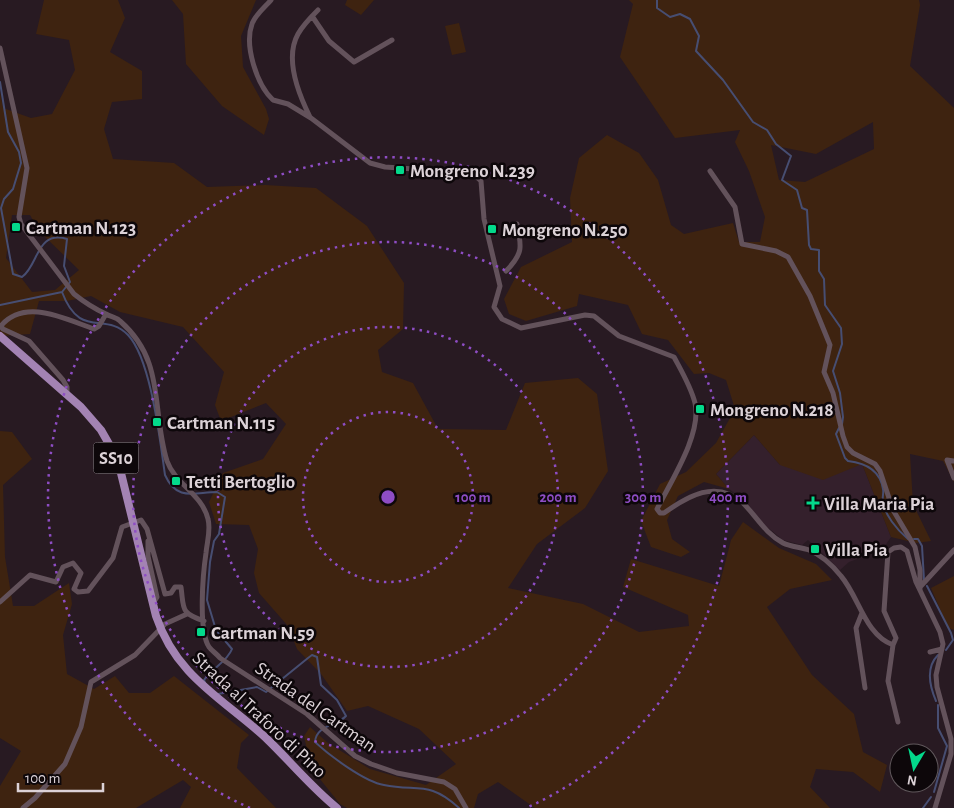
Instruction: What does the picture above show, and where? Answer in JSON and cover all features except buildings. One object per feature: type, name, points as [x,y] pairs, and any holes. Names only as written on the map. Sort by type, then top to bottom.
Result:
[{"type":"main road","name":"Strada al Traforo di Pino","points":[[3,339],[92,418],[116,456],[156,616],[163,635],[176,658],[196,679],[277,749],[337,808]]},
{"type":"street","points":[[271,0],[252,22],[249,32],[251,58],[273,100],[288,104],[311,118],[364,160],[379,166],[476,175],[481,181],[484,219],[500,286],[494,306],[498,314],[522,328],[585,314],[594,316],[619,336],[674,357],[689,386],[695,405],[696,418],[690,443],[657,508],[660,512],[664,513],[700,491],[721,492],[734,496],[744,504],[766,531],[784,543],[809,550],[821,557],[842,577],[862,613],[884,642],[893,645]]},
{"type":"street","points":[[311,118],[296,86],[294,51],[297,35],[318,10]]},
{"type":"street","points":[[312,16],[329,41],[354,62],[392,40]]},
{"type":"street","name":"Strada del Cartman","points":[[0,48],[27,168],[19,217],[21,224],[71,289],[84,302],[118,319],[140,342],[147,355],[168,461],[175,476],[191,490],[202,505],[208,519],[209,530],[202,580],[204,620],[209,646],[220,658],[319,724],[355,756],[371,764],[397,772],[444,782],[455,790],[466,807]]},
{"type":"street","points":[[710,171],[735,207],[742,244],[776,251],[788,257],[810,296],[830,345],[824,372],[847,447],[853,453],[875,464],[880,472],[893,510],[915,547],[920,588]]},
{"type":"street","points":[[499,280],[516,260],[521,248],[517,224]]},
{"type":"street","points":[[67,395],[67,387],[29,341],[3,329],[1,326],[4,321],[15,316],[38,311],[48,312],[94,329],[99,326],[106,314]]},
{"type":"street","points":[[954,461],[947,460],[954,478]]},
{"type":"street","points":[[0,602],[27,576],[36,575],[56,582],[63,567],[73,563],[81,573],[74,590],[78,592],[88,591],[113,558],[120,531],[127,524],[143,521],[147,529],[163,591],[170,594],[175,587],[181,587],[182,603],[187,614]]},
{"type":"street","points":[[147,529],[148,556],[158,597],[153,603]]},
{"type":"street","points":[[898,722],[888,681],[893,645],[896,638],[884,611],[888,552],[894,548],[901,547],[907,551],[920,588],[940,632],[943,644],[936,675],[937,688],[951,739],[951,754],[935,808]]},
{"type":"street","points":[[920,588],[954,550]]},
{"type":"street","points":[[862,613],[856,628],[865,688]]},
{"type":"street","points":[[23,808],[36,798],[65,764],[80,731],[91,682],[135,655],[166,624],[187,614],[204,620]]},
{"type":"street","points":[[930,652],[942,649]]},
{"type":"shaded area","points":[[44,0],[118,0],[125,18],[110,52],[142,71],[142,99],[112,102],[104,129],[113,159],[174,163],[207,187],[265,185],[316,188],[367,226],[404,283],[403,329],[378,350],[382,372],[413,383],[438,429],[506,430],[525,383],[578,378],[597,394],[608,471],[585,508],[537,544],[508,588],[583,604],[639,632],[689,626],[688,615],[623,587],[631,559],[719,586],[731,540],[743,522],[779,548],[816,564],[832,580],[790,589],[767,607],[812,675],[854,714],[863,752],[887,765],[880,792],[853,772],[816,769],[810,787],[830,808],[535,808],[498,782],[478,794],[474,808],[347,808],[340,804],[311,768],[304,736],[310,727],[328,743],[370,769],[426,785],[456,764],[419,729],[368,706],[347,711],[321,674],[297,649],[288,626],[259,593],[254,573],[258,549],[249,525],[216,524],[209,502],[223,473],[263,459],[286,424],[266,403],[221,421],[215,405],[224,372],[183,327],[120,312],[91,296],[67,301],[39,301],[30,334],[0,336],[0,92],[3,108],[31,118],[52,114],[75,70],[69,40],[36,34]],"holes":[[[12,215],[30,215],[39,231],[79,270],[55,290],[32,292],[6,258]]]},
{"type":"shaded area","points":[[172,0],[256,0],[241,36],[243,67],[266,109],[269,119],[264,135],[222,106],[186,64],[183,14]]},
{"type":"shaded area","points":[[347,0],[374,0],[361,15],[345,5]]},
{"type":"shaded area","points":[[629,0],[919,0],[920,5],[910,66],[954,108],[954,482],[943,461],[910,454],[913,504],[931,541],[916,543],[891,537],[862,464],[823,480],[780,465],[754,435],[716,474],[729,489],[704,482],[678,496],[667,520],[672,539],[690,552],[681,557],[651,547],[641,521],[660,484],[686,472],[716,443],[735,409],[726,380],[709,373],[694,374],[668,340],[642,334],[628,305],[579,294],[577,306],[526,321],[509,314],[504,299],[521,267],[572,242],[570,198],[579,158],[607,135],[639,153],[658,180],[671,225],[684,234],[733,223],[739,242],[760,242],[765,217],[749,171],[735,142],[740,130],[675,138],[620,57],[633,4]],"holes":[[[873,122],[874,149],[805,182],[779,180],[771,145],[816,154]]]},
{"type":"shaded area","points":[[459,23],[466,52],[452,55],[445,26]]},
{"type":"shaded area","points":[[0,431],[12,432],[32,459],[3,485],[5,557],[13,606],[34,606],[69,583],[72,604],[63,635],[67,674],[94,689],[115,676],[129,693],[150,693],[174,676],[249,735],[241,743],[237,768],[276,808],[180,808],[191,787],[183,780],[136,808],[0,808],[0,786],[21,751],[0,738]]},
{"type":"shaded area","name":"Villa Maria Pia","points":[[754,435],[780,465],[862,464],[891,537],[882,550],[849,562],[840,570],[808,540],[802,545],[783,540],[761,522],[746,501],[729,489],[716,474]]},
{"type":"shaded area","points":[[954,576],[954,630],[948,628],[931,588]]},
{"type":"waterway","points":[[657,0],[657,8],[670,17],[680,14],[690,19],[699,36],[696,51],[723,80],[753,122],[767,130],[776,144],[791,156],[782,180],[797,190],[802,208],[807,210],[809,245],[811,249],[819,250],[819,271],[824,279],[825,305],[841,328],[842,344],[833,371],[840,393],[842,424]]},
{"type":"waterway","points":[[0,82],[8,132],[19,152],[21,163],[13,189],[4,199],[1,208],[13,274],[22,277],[28,272],[39,250],[49,239],[67,239],[64,266],[70,282],[62,292]]},
{"type":"waterway","points":[[62,292],[69,307],[77,316],[85,320],[119,328],[128,335],[136,347],[143,362],[148,381],[157,422],[165,475],[170,483],[175,489],[187,494],[217,492],[225,497],[219,534],[214,541],[210,562],[207,600],[216,630],[232,649],[227,658],[204,680],[206,685]]},
{"type":"waterway","points":[[0,305],[62,292]]},
{"type":"waterway","points":[[839,428],[836,434],[845,458],[848,461],[866,466],[879,477],[883,490],[884,506],[888,516],[908,539]]},
{"type":"waterway","points":[[914,539],[918,539],[922,546],[924,580]]},
{"type":"waterway","points":[[927,586],[951,633],[953,640],[946,650]]},
{"type":"waterway","points":[[218,694],[257,687],[266,692],[312,655],[317,657],[321,685],[337,700],[346,716],[319,732],[315,742],[338,761],[367,779],[395,787],[431,790],[449,799],[459,808]]},
{"type":"waterway","points":[[936,701],[932,690],[930,672],[931,666],[938,655]]},
{"type":"waterway","points":[[938,705],[938,728],[947,746],[939,774]]},
{"type":"waterway","points":[[923,808],[931,797]]},
{"type":"place","name":"Mongreno N.239","points":[[400,170]]},
{"type":"place","name":"Cartman N.123","points":[[16,227]]},
{"type":"place","name":"Mongreno N.250","points":[[492,229]]},
{"type":"place","name":"Mongreno N.218","points":[[700,409]]},
{"type":"place","name":"Cartman N.115","points":[[157,422]]},
{"type":"place","name":"Tetti Bertoglio","points":[[176,481]]},
{"type":"place","name":"Villa Maria Pia","points":[[813,503]]},
{"type":"place","name":"Villa Pia","points":[[815,549]]},
{"type":"place","name":"Cartman N.59","points":[[201,632]]}]
